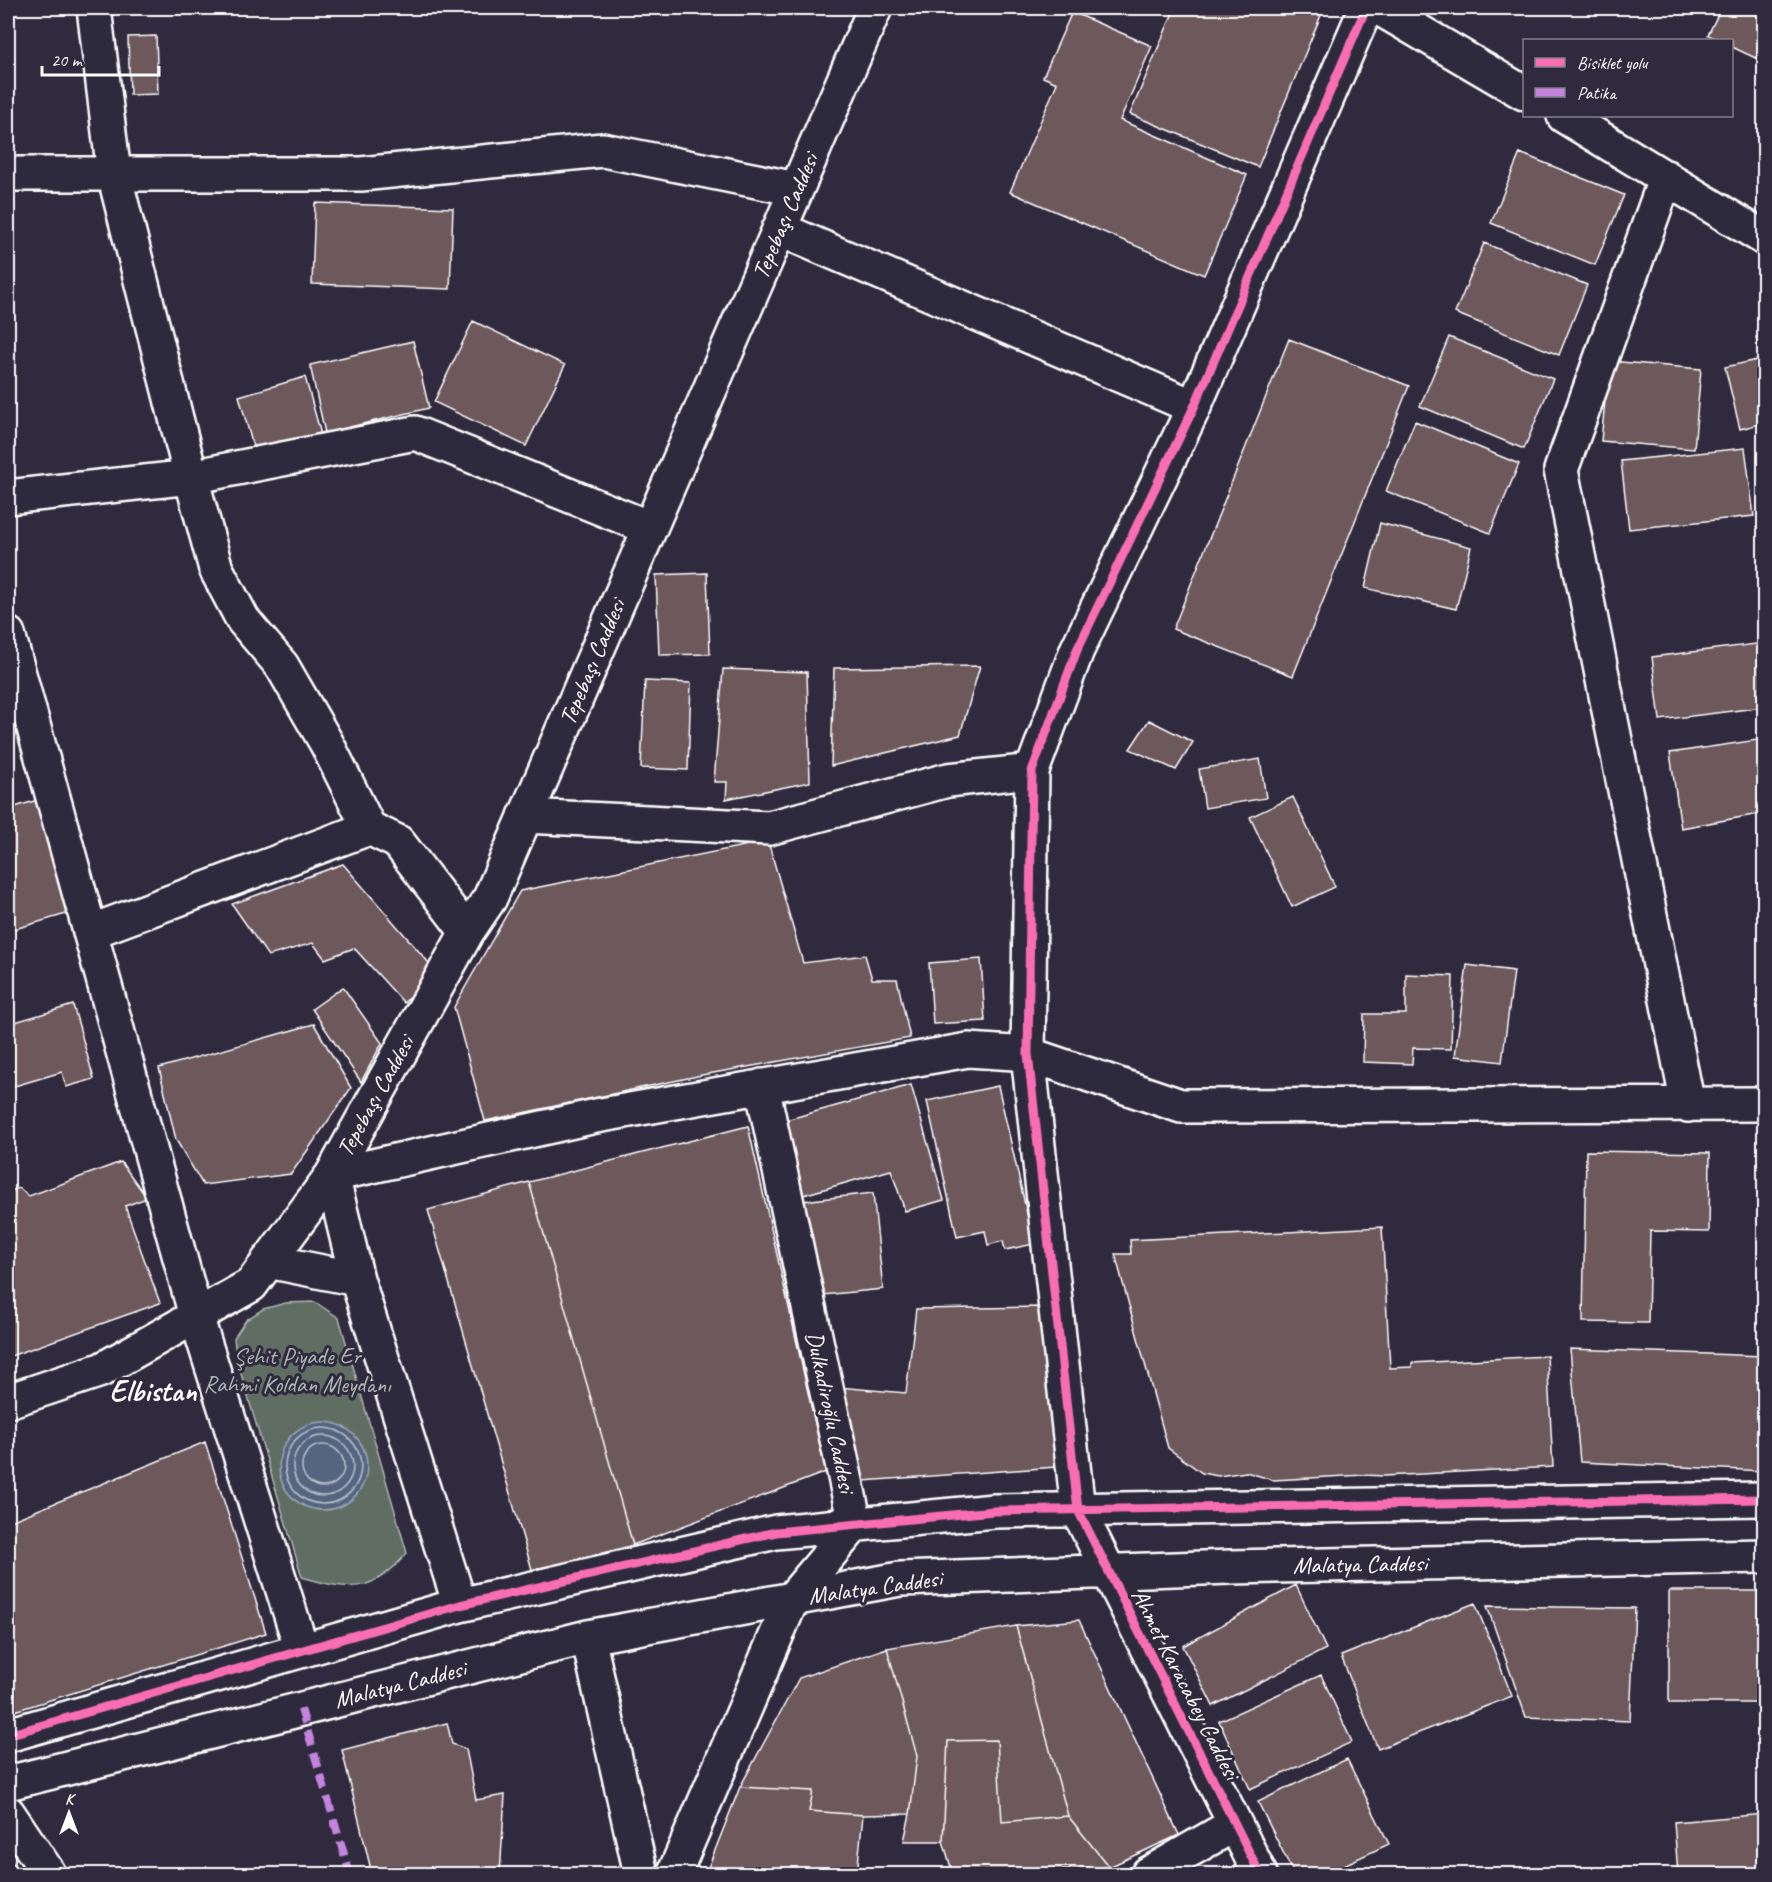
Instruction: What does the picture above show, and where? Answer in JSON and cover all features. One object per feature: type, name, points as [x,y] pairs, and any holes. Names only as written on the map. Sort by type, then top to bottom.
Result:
[{"type":"street","points":[[94,8],[114,174],[190,477],[216,569],[243,621],[282,666],[327,744],[369,828],[398,842],[467,932]]},
{"type":"street","name":"Tepebaşı Caddesi","points":[[260,1273],[332,1174],[467,932],[490,898],[875,8]]},
{"type":"street","name":"Ahmet Karacabey Caddesi","points":[[1260,1875],[1078,1509],[1028,1054],[1032,771],[1077,650],[1194,407],[1366,8]]},
{"type":"street","points":[[1378,8],[1523,92]]},
{"type":"street","points":[[1566,117],[1764,238]]},
{"type":"street","points":[[8,174],[361,174],[603,150],[796,189]]},
{"type":"street","points":[[1666,177],[1561,470],[1688,1105]]},
{"type":"street","points":[[779,229],[1194,407]]},
{"type":"street","points":[[8,497],[190,477],[415,433],[650,528]]},
{"type":"street","points":[[8,634],[17,706],[90,932],[196,1316],[302,1650]]},
{"type":"street","points":[[525,816],[769,828],[948,780],[1032,771]]},
{"type":"street","points":[[90,932],[369,828]]},
{"type":"street","points":[[460,1605],[357,1279],[332,1174],[596,1116],[968,1050],[1028,1054],[1181,1107],[1764,1104]]},
{"type":"street","name":"Dulkadiroğlu Caddesi","points":[[674,1875],[792,1599],[855,1524],[762,1086]]},
{"type":"street","points":[[8,1401],[101,1370],[196,1316],[260,1273],[357,1279]]},
{"type":"street","points":[[8,1735],[460,1605],[777,1532],[994,1511],[1764,1499]]},
{"type":"street","name":"Malatya Caddesi","points":[[8,1783],[588,1636],[900,1579],[1241,1566],[1764,1556]]},
{"type":"street","points":[[588,1636],[641,1875]]},
{"type":"street","points":[[8,1813],[49,1875]]},
{"type":"street","points":[[1148,1875],[1235,1824]]},
{"type":"green space","name":"Şehit Piyade Er Rahmi Koldan Meydanı","points":[[315,1302],[339,1318],[407,1553],[383,1576],[360,1586],[334,1585],[302,1577],[236,1357],[234,1338],[246,1320],[263,1309],[286,1303]]},
{"type":"water","points":[[323,1422],[340,1426],[354,1435],[363,1449],[367,1466],[363,1483],[354,1497],[340,1506],[323,1510],[306,1506],[292,1497],[283,1483],[279,1466],[283,1449],[292,1435],[306,1426]]},
{"type":"building","points":[[1175,8],[1324,8],[1258,167],[1130,114]]},
{"type":"building","points":[[1721,8],[1764,8],[1764,62],[1733,47],[1733,39],[1717,39],[1708,35]]},
{"type":"building","points":[[1072,12],[1152,46],[1120,120],[1247,175],[1204,275],[1010,192],[1057,83],[1043,77]]},
{"type":"building","points":[[156,36],[158,94],[130,95],[128,37]]},
{"type":"building","points":[[1520,153],[1624,195],[1595,265],[1491,223]]},
{"type":"building","points":[[315,203],[453,208],[450,289],[312,284]]},
{"type":"building","points":[[1484,243],[1587,285],[1559,355],[1455,313]]},
{"type":"building","points":[[473,321],[565,365],[526,446],[434,402]]},
{"type":"building","points":[[1764,335],[1764,423],[1740,429],[1725,367],[1762,359],[1756,337]]},
{"type":"building","points":[[1449,337],[1553,379],[1524,449],[1420,406]]},
{"type":"building","points":[[1289,339],[1409,386],[1293,676],[1173,629]]},
{"type":"building","points":[[413,341],[429,408],[325,433],[310,365]]},
{"type":"building","points":[[1609,361],[1701,369],[1694,449],[1601,441]]},
{"type":"building","points":[[305,377],[322,438],[256,457],[239,396]]},
{"type":"building","points":[[1415,421],[1519,464],[1490,533],[1386,491]]},
{"type":"building","points":[[1745,448],[1754,516],[1629,529],[1621,461]]},
{"type":"building","points":[[1380,523],[1471,547],[1456,609],[1365,588]]},
{"type":"building","points":[[707,573],[710,654],[659,655],[656,575]]},
{"type":"building","points":[[1764,643],[1764,707],[1660,720],[1652,657]]},
{"type":"building","points":[[980,666],[960,735],[831,766],[834,668]]},
{"type":"building","points":[[723,669],[807,672],[810,782],[726,799],[727,782],[714,782]]},
{"type":"building","points":[[645,681],[691,683],[688,770],[641,768]]},
{"type":"building","points":[[1149,720],[1193,742],[1176,770],[1130,749]]},
{"type":"building","points":[[1764,739],[1764,813],[1681,828],[1670,753]]},
{"type":"building","points":[[1260,759],[1266,798],[1205,808],[1199,769]]},
{"type":"building","points":[[1293,797],[1335,887],[1292,907],[1250,817]]},
{"type":"building","points":[[41,799],[73,912],[8,931],[8,809]]},
{"type":"building","points":[[768,841],[803,963],[865,955],[872,979],[897,979],[910,1038],[702,1075],[485,1121],[454,1007],[520,891]]},
{"type":"building","points":[[343,864],[435,970],[404,1003],[354,948],[325,959],[313,943],[268,956],[232,904]]},
{"type":"building","points":[[981,959],[985,1021],[933,1024],[929,963]]},
{"type":"building","points":[[1467,965],[1514,971],[1502,1062],[1455,1056]]},
{"type":"building","points":[[1406,974],[1453,976],[1451,1049],[1413,1048],[1412,1064],[1363,1062],[1364,1014],[1406,1014]]},
{"type":"building","points":[[343,987],[382,1043],[361,1082],[312,1009]]},
{"type":"building","points":[[73,1005],[94,1079],[66,1087],[62,1072],[8,1088],[8,1024]]},
{"type":"building","points":[[314,1024],[351,1088],[291,1174],[203,1185],[176,1140],[159,1068]]},
{"type":"building","points":[[911,1085],[944,1200],[905,1211],[891,1170],[796,1197],[775,1123]]},
{"type":"building","points":[[998,1086],[1034,1244],[1005,1250],[1003,1241],[988,1245],[985,1231],[957,1237],[927,1101]]},
{"type":"building","points":[[748,1126],[826,1472],[633,1545],[529,1182]]},
{"type":"building","points":[[1586,1151],[1710,1153],[1709,1232],[1650,1231],[1648,1323],[1583,1322]]},
{"type":"building","points":[[121,1162],[147,1198],[125,1206],[160,1303],[8,1357],[8,1192],[19,1188],[29,1196]]},
{"type":"building","points":[[529,1182],[633,1545],[533,1573],[428,1210]]},
{"type":"building","points":[[873,1193],[883,1289],[813,1296],[803,1201]]},
{"type":"building","points":[[1382,1227],[1390,1368],[1412,1367],[1412,1363],[1547,1356],[1553,1467],[1273,1480],[1246,1472],[1218,1476],[1202,1473],[1168,1448],[1115,1254],[1131,1254],[1130,1240]]},
{"type":"building","points":[[1042,1307],[1056,1467],[863,1481],[838,1387],[906,1393],[916,1309]]},
{"type":"building","points":[[1570,1349],[1764,1356],[1764,1471],[1580,1462]]},
{"type":"building","points":[[205,1442],[266,1633],[8,1713],[8,1522]]},
{"type":"building","points":[[1296,1585],[1326,1649],[1213,1706],[1183,1646]]},
{"type":"building","points":[[1669,1591],[1764,1591],[1764,1703],[1669,1703]]},
{"type":"building","points":[[1475,1603],[1512,1696],[1378,1749],[1341,1656]]},
{"type":"building","points":[[1487,1606],[1635,1608],[1630,1721],[1526,1717]]},
{"type":"building","points":[[1079,1620],[1179,1835],[1109,1867],[1068,1816],[1016,1626]]},
{"type":"building","points":[[1016,1626],[1068,1816],[1002,1822],[997,1740],[948,1741],[943,1841],[904,1841],[910,1814],[917,1756],[887,1648]]},
{"type":"building","points":[[887,1648],[917,1756],[910,1814],[863,1815],[809,1811],[813,1791],[740,1787],[799,1678]]},
{"type":"building","points":[[1321,1675],[1352,1742],[1250,1789],[1219,1721]]},
{"type":"building","points":[[447,1723],[452,1744],[466,1749],[476,1800],[505,1795],[500,1874],[372,1874],[342,1750]]},
{"type":"building","points":[[997,1740],[1002,1822],[1068,1816],[1109,1867],[1009,1874],[953,1874],[943,1841],[948,1741]]},
{"type":"building","points":[[1347,1759],[1389,1844],[1325,1874],[1294,1874],[1258,1802]]},
{"type":"building","points":[[740,1787],[813,1791],[809,1811],[863,1815],[857,1874],[706,1873]]},
{"type":"building","points":[[1764,1814],[1764,1874],[1678,1874],[1674,1822]]},
{"type":"building","points":[[8,1855],[20,1874],[8,1874]]},
{"type":"marked path","points":[[301,1709],[350,1874]]},
{"type":"cycle path","points":[[1260,1874],[1078,1510],[1028,1054],[1032,771],[1077,650],[1194,407],[1366,8]]},
{"type":"cycle path","points":[[8,1735],[460,1605],[776,1532],[994,1511],[1764,1499]]},
{"type":"district","name":"Elbistan","points":[[153,1391]]}]
